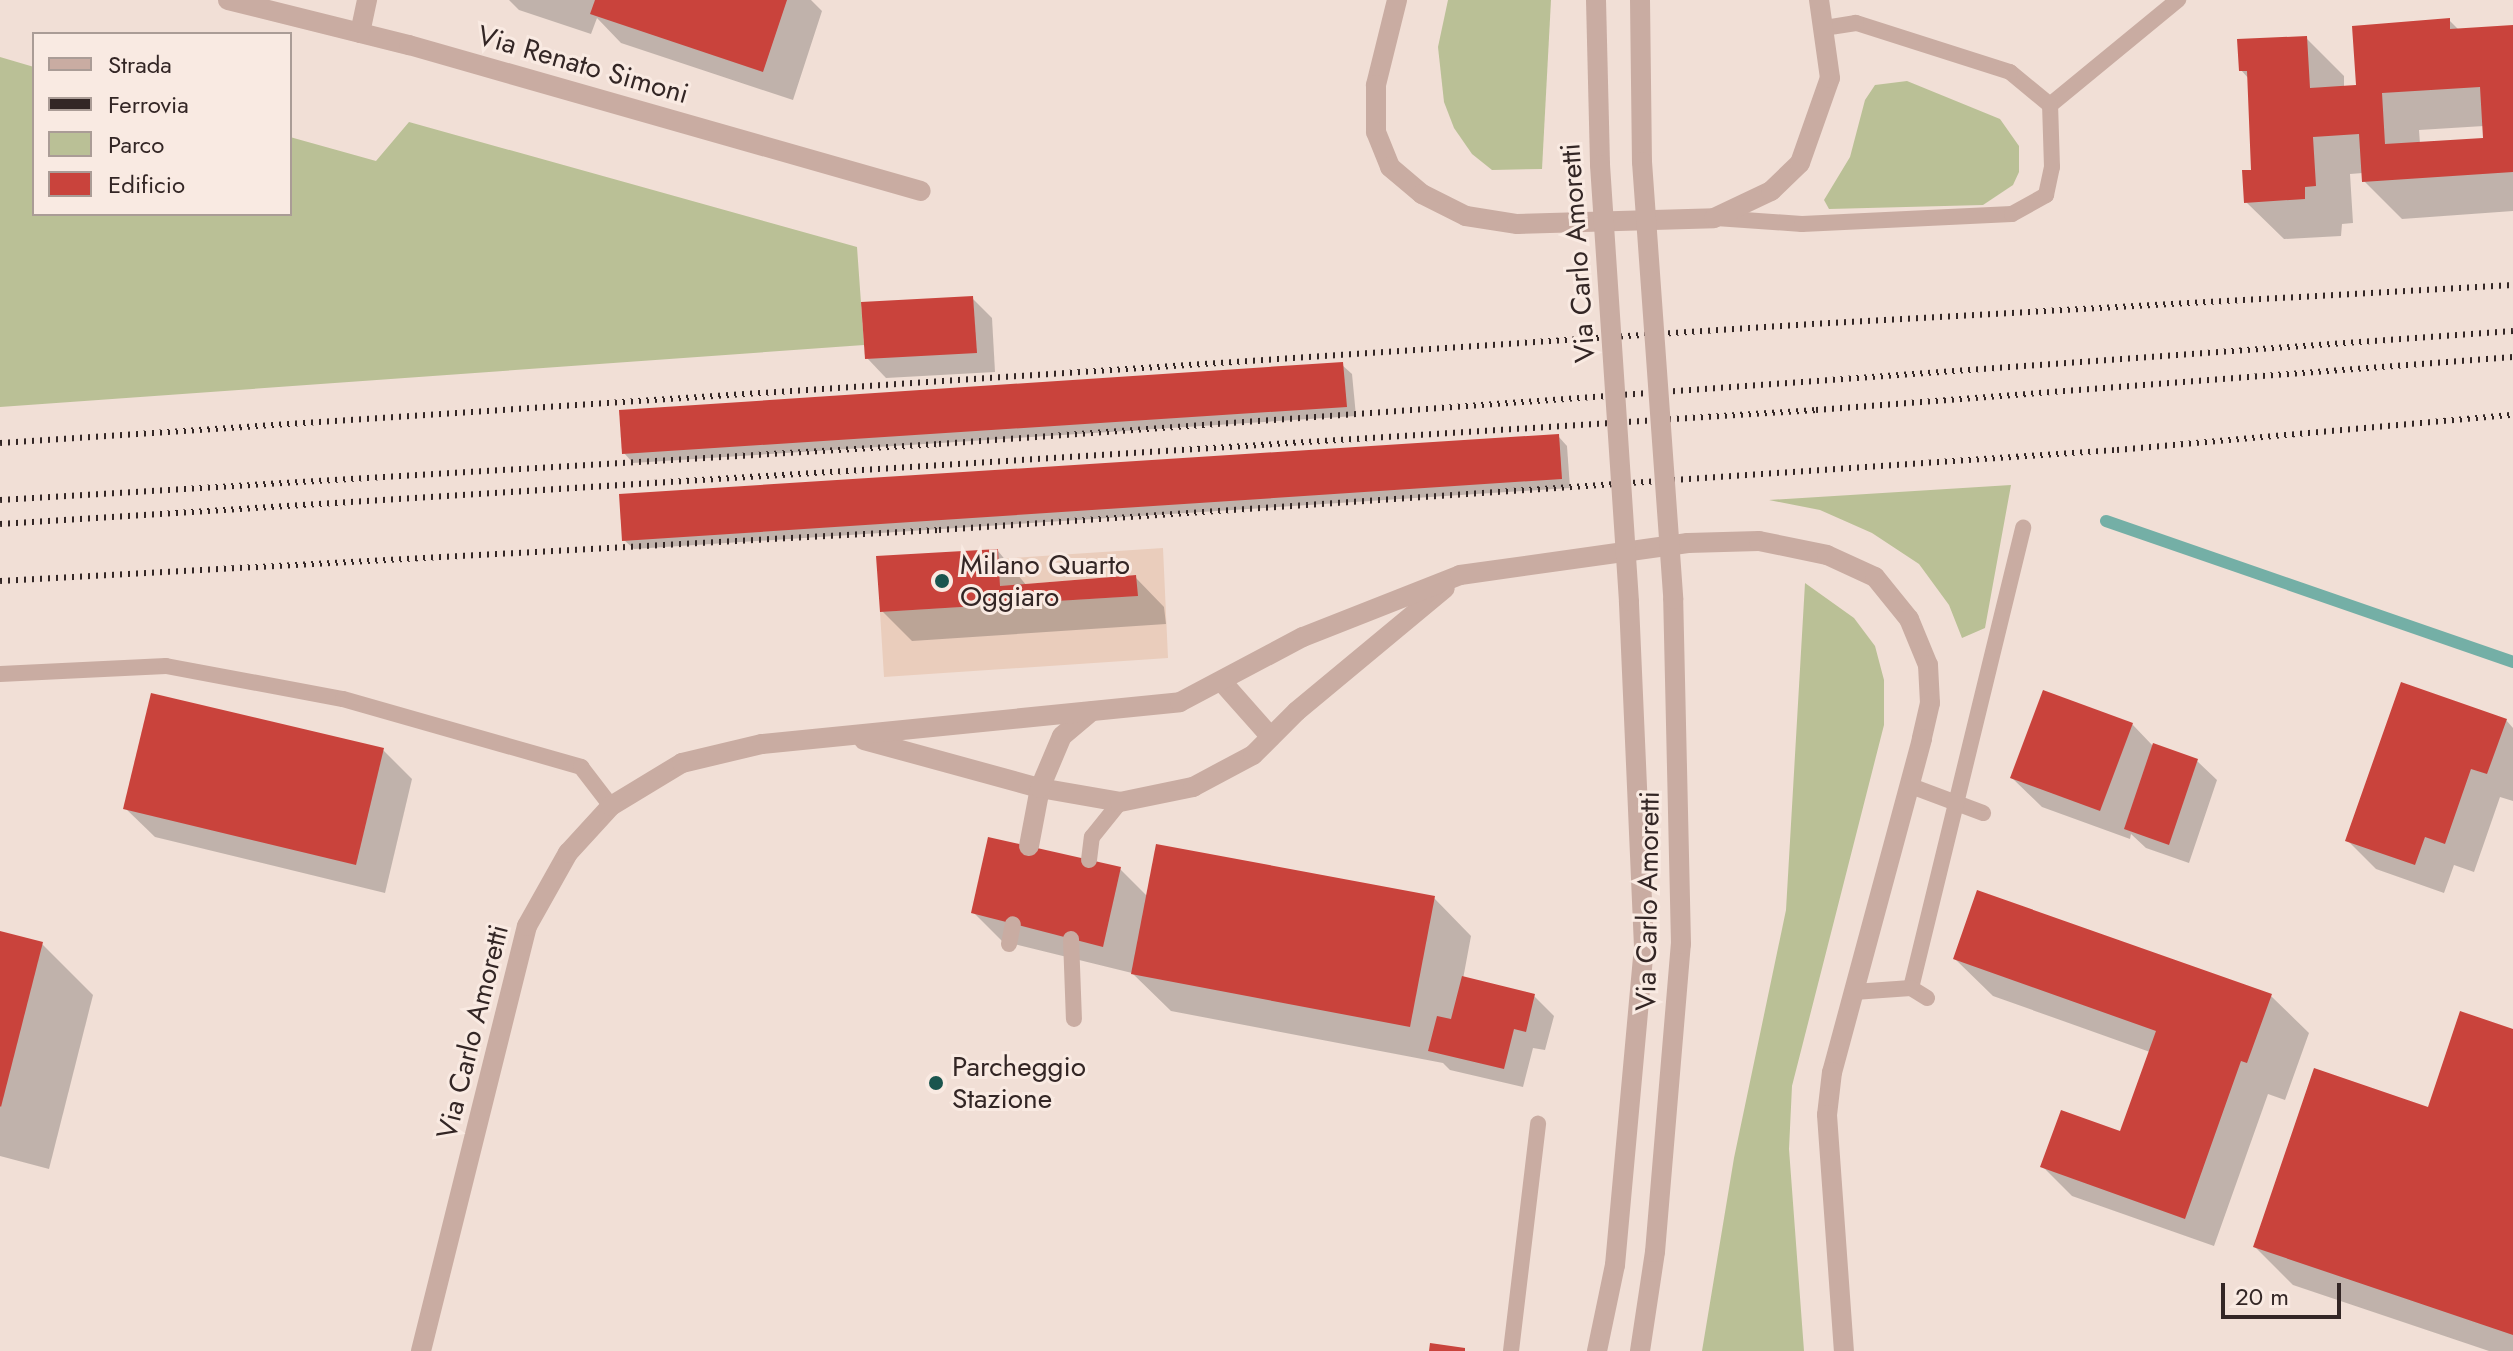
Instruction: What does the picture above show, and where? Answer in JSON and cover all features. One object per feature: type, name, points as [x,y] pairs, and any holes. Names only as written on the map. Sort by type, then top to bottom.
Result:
[{"type":"street","name":"Via Renato Simoni","points":[[228,0],[360,33],[921,191]]},
{"type":"street","points":[[360,33],[367,0]]},
{"type":"street","points":[[1397,0],[1376,85],[1376,132],[1390,167],[1422,194],[1466,216],[1517,224],[1714,218],[1771,191],[1800,163],[1830,78],[1819,0]]},
{"type":"street","name":"Via Carlo Amoretti","points":[[1596,0],[1600,165],[1629,601],[1644,947],[1615,1265],[1597,1351]]},
{"type":"street","name":"Via Carlo Amoretti","points":[[1640,0],[1642,162],[1673,599],[1681,944],[1655,1252],[1640,1351]]},
{"type":"street","name":"Via Carlo Amoretti","points":[[421,1351],[527,926],[568,853],[611,806],[682,763],[762,744],[1180,702],[1223,683],[1303,637],[1460,575],[1688,543],[1759,541],[1827,555],[1875,577],[1909,619],[1928,665],[1930,703],[1911,786],[1832,1072],[1827,1115],[1844,1351]]},
{"type":"street","name":"Via Carlo Amoretti","points":[[847,736],[1040,788],[1120,802],[1193,787],[1253,755],[1460,575]]},
{"type":"street","points":[[1223,683],[1271,737]]},
{"type":"street","points":[[1029,846],[1040,788],[1062,736],[1091,712]]},
{"type":"lane","points":[[2050,105],[2178,0]]},
{"type":"lane","points":[[1714,218],[1802,224],[2012,214],[2046,195],[2052,167],[2050,105],[2010,72],[1856,23],[1823,28]]},
{"type":"lane","points":[[1911,988],[2023,527]]},
{"type":"lane","points":[[0,674],[166,666],[343,699],[581,767],[611,806]]},
{"type":"lane","points":[[1911,786],[1954,806],[1983,813]]},
{"type":"lane","points":[[1089,860],[1092,837],[1120,802]]},
{"type":"lane","points":[[1009,944],[1013,924]]},
{"type":"lane","points":[[1071,939],[1074,1019]]},
{"type":"lane","points":[[1854,992],[1911,988],[1927,998]]},
{"type":"lane","points":[[1511,1351],[1538,1124]]},
{"type":"green space","points":[[1448,0],[1551,0],[1542,169],[1492,170],[1472,154],[1454,128],[1444,102],[1438,47]]},
{"type":"green space","points":[[0,57],[32,66],[32,216],[292,216],[292,138],[376,161],[409,122],[857,247],[864,345],[0,407]]},
{"type":"green space","points":[[1907,81],[2000,119],[2019,146],[2019,172],[2013,185],[1983,205],[1829,209],[1824,200],[1850,157],[1865,100],[1875,85]]},
{"type":"green space","points":[[2011,485],[1985,628],[1962,638],[1949,605],[1919,564],[1872,533],[1820,510],[1769,500]]},
{"type":"green space","points":[[1805,583],[1854,618],[1875,646],[1884,680],[1884,725],[1792,1086],[1789,1149],[1804,1351],[1702,1351],[1734,1158],[1786,910]]},
{"type":"shaded area","points":[[1163,548],[1168,658],[884,677],[880,612],[1137,596],[1135,575],[1000,586],[999,559]]},
{"type":"building","points":[[595,0],[787,0],[763,72],[590,14]]},
{"type":"building","points":[[2450,18],[2450,29],[2513,25],[2513,172],[2362,182],[2359,134],[2313,137],[2316,186],[2305,187],[2305,199],[2244,203],[2242,170],[2251,170],[2247,71],[2239,71],[2237,39],[2307,36],[2310,88],[2356,85],[2352,26]],"holes":[[[2480,87],[2483,138],[2385,144],[2382,93]]]},
{"type":"building","points":[[973,296],[977,353],[865,359],[861,302]]},
{"type":"building","points":[[1343,362],[1347,407],[622,454],[619,410]]},
{"type":"building","points":[[1559,434],[1562,479],[622,541],[619,494]]},
{"type":"building","points":[[998,549],[1000,586],[1136,575],[1138,596],[880,612],[876,556]]},
{"type":"building","points":[[2401,682],[2507,719],[2487,774],[2471,769],[2445,844],[2425,837],[2415,865],[2345,841]]},
{"type":"building","points":[[2043,690],[2133,723],[2100,811],[2010,778]]},
{"type":"building","points":[[151,693],[384,748],[356,865],[123,809]]},
{"type":"building","points":[[2153,743],[2198,759],[2169,845],[2124,829]]},
{"type":"building","points":[[988,837],[1121,867],[1103,947],[971,913]]},
{"type":"building","points":[[1156,844],[1435,896],[1410,1027],[1131,974]]},
{"type":"building","points":[[1977,890],[2272,994],[2247,1063],[2241,1061],[2185,1219],[2040,1167],[2061,1110],[2120,1131],[2156,1031],[1953,959]]},
{"type":"building","points":[[0,931],[43,942],[1,1107],[0,1106]]},
{"type":"building","points":[[1462,976],[1535,994],[1526,1032],[1514,1029],[1504,1069],[1428,1051],[1437,1016],[1451,1019]]},
{"type":"building","points":[[2460,1011],[2513,1029],[2513,1335],[2253,1247],[2314,1068],[2428,1107]]},
{"type":"building","points":[[1430,1343],[1465,1348],[1465,1351],[1429,1351]]},
{"type":"waterway","points":[[2106,521],[2513,662]]},
{"type":"railway","points":[[0,443],[1812,324],[2513,285]]},
{"type":"railway","points":[[0,500],[939,444],[2513,331]]},
{"type":"railway","points":[[0,524],[1816,410],[2513,357]]},
{"type":"railway","points":[[0,581],[939,530],[2117,450],[2513,415]]},
{"type":"place","name":"Milano Quarto Oggiaro","points":[[942,581]]},
{"type":"place","name":"Parcheggio Stazione","points":[[936,1083]]}]
